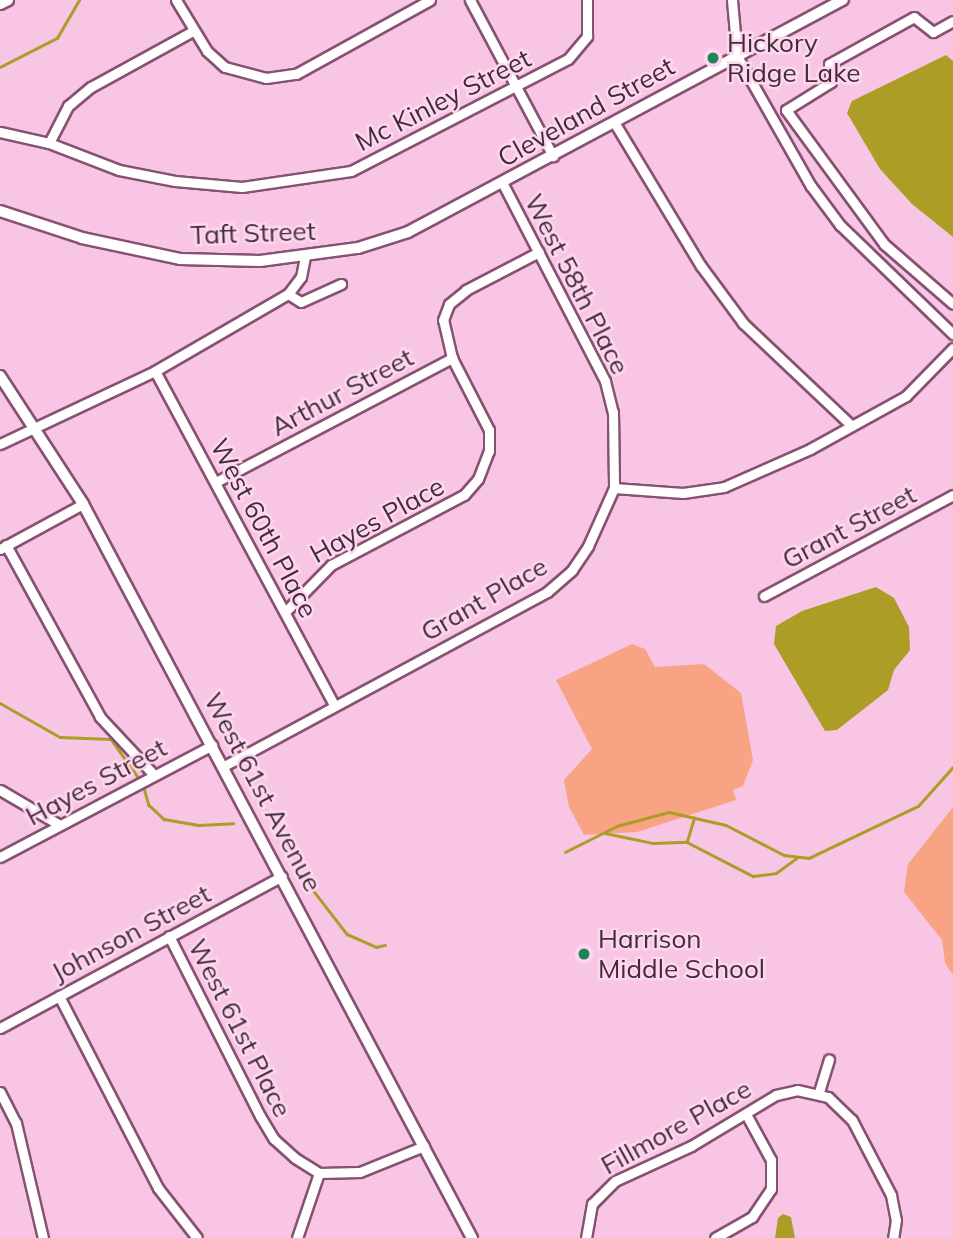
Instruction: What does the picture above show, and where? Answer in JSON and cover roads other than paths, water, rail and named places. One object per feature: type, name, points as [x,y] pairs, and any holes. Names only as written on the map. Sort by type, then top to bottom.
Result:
[{"type":"main road","name":"Cleveland Street","points":[[463,204],[843,0]]},
{"type":"main road","name":"Taft Street","points":[[0,211],[82,239],[170,258],[219,263],[305,257],[358,248],[408,232],[463,204]]},
{"type":"main road","name":"West 61st Avenue","points":[[0,376],[33,432],[83,504],[472,1238]]},
{"type":"street","points":[[0,4],[8,0]]},
{"type":"street","points":[[176,0],[193,31],[225,67],[267,78],[296,74],[430,0]]},
{"type":"street","points":[[470,0],[553,156]]},
{"type":"street","name":"Mc Kinley Street","points":[[0,132],[49,143],[119,170],[175,181],[242,187],[296,182],[351,170],[386,156],[568,60],[587,36],[587,0]]},
{"type":"street","points":[[732,0],[737,56],[774,128],[833,215],[953,334]]},
{"type":"street","points":[[953,21],[933,32],[914,17],[829,64],[831,82],[786,110],[884,244],[953,304]]},
{"type":"street","points":[[49,143],[68,106],[91,87],[193,31]]},
{"type":"street","points":[[614,122],[701,266],[743,323],[851,425]]},
{"type":"street","name":"West 58th Place","points":[[503,184],[605,381],[613,412],[614,488]]},
{"type":"street","name":"Arthur Street","points":[[216,482],[452,358],[443,320],[449,304],[466,290],[539,252]]},
{"type":"street","points":[[0,444],[33,432],[155,371],[288,294],[300,277],[305,257]]},
{"type":"street","points":[[288,294],[301,302],[341,284]]},
{"type":"street","points":[[614,488],[684,493],[724,487],[906,396],[953,348]]},
{"type":"street","name":"Hayes Place","points":[[285,612],[331,565],[464,495],[486,463],[489,430],[452,358]]},
{"type":"street","name":"West 60th Place","points":[[155,371],[335,706]]},
{"type":"street","name":"Grant Place","points":[[224,766],[547,592],[572,570],[588,546],[614,488]]},
{"type":"street","name":"Grant Street","points":[[764,596],[953,495]]},
{"type":"street","points":[[83,504],[3,547],[100,716],[154,775]]},
{"type":"street","name":"Hayes Street","points":[[0,857],[212,745]]},
{"type":"street","points":[[0,790],[60,825]]},
{"type":"street","name":"Johnson Street","points":[[0,1028],[282,876]]},
{"type":"street","name":"West 61st Place","points":[[169,936],[274,1139],[318,1173]]},
{"type":"street","points":[[58,996],[158,1188],[197,1238]]},
{"type":"street","points":[[829,1060],[819,1092],[844,1108],[891,1195],[896,1220],[893,1238]]},
{"type":"street","points":[[0,1092],[16,1123],[43,1238]]},
{"type":"street","name":"Fillmore Place","points":[[586,1238],[592,1204],[610,1185],[786,1092],[819,1092]]},
{"type":"street","points":[[715,1238],[752,1217],[771,1189],[771,1160],[746,1114]]},
{"type":"street","points":[[297,1238],[318,1173],[360,1172],[424,1146]]},
{"type":"waterway","points":[[0,67],[57,38],[79,0]]},
{"type":"waterway","points":[[0,703],[60,737],[111,739],[138,777]]},
{"type":"waterway","points":[[565,852],[617,826],[669,812],[726,825],[784,855],[809,858],[918,806],[953,767]]},
{"type":"waterway","points":[[144,788],[149,805],[164,819],[199,825],[233,823]]},
{"type":"waterway","points":[[687,841],[694,818]]},
{"type":"waterway","points":[[605,833],[653,843],[687,842],[753,876],[776,873],[797,858]]},
{"type":"waterway","points":[[303,886],[313,890],[347,934],[376,947],[385,945]]},
{"type":"place","name":"Hickory Ridge Lake","points":[[713,58]]},
{"type":"place","name":"Harrison Middle School","points":[[584,954]]}]
